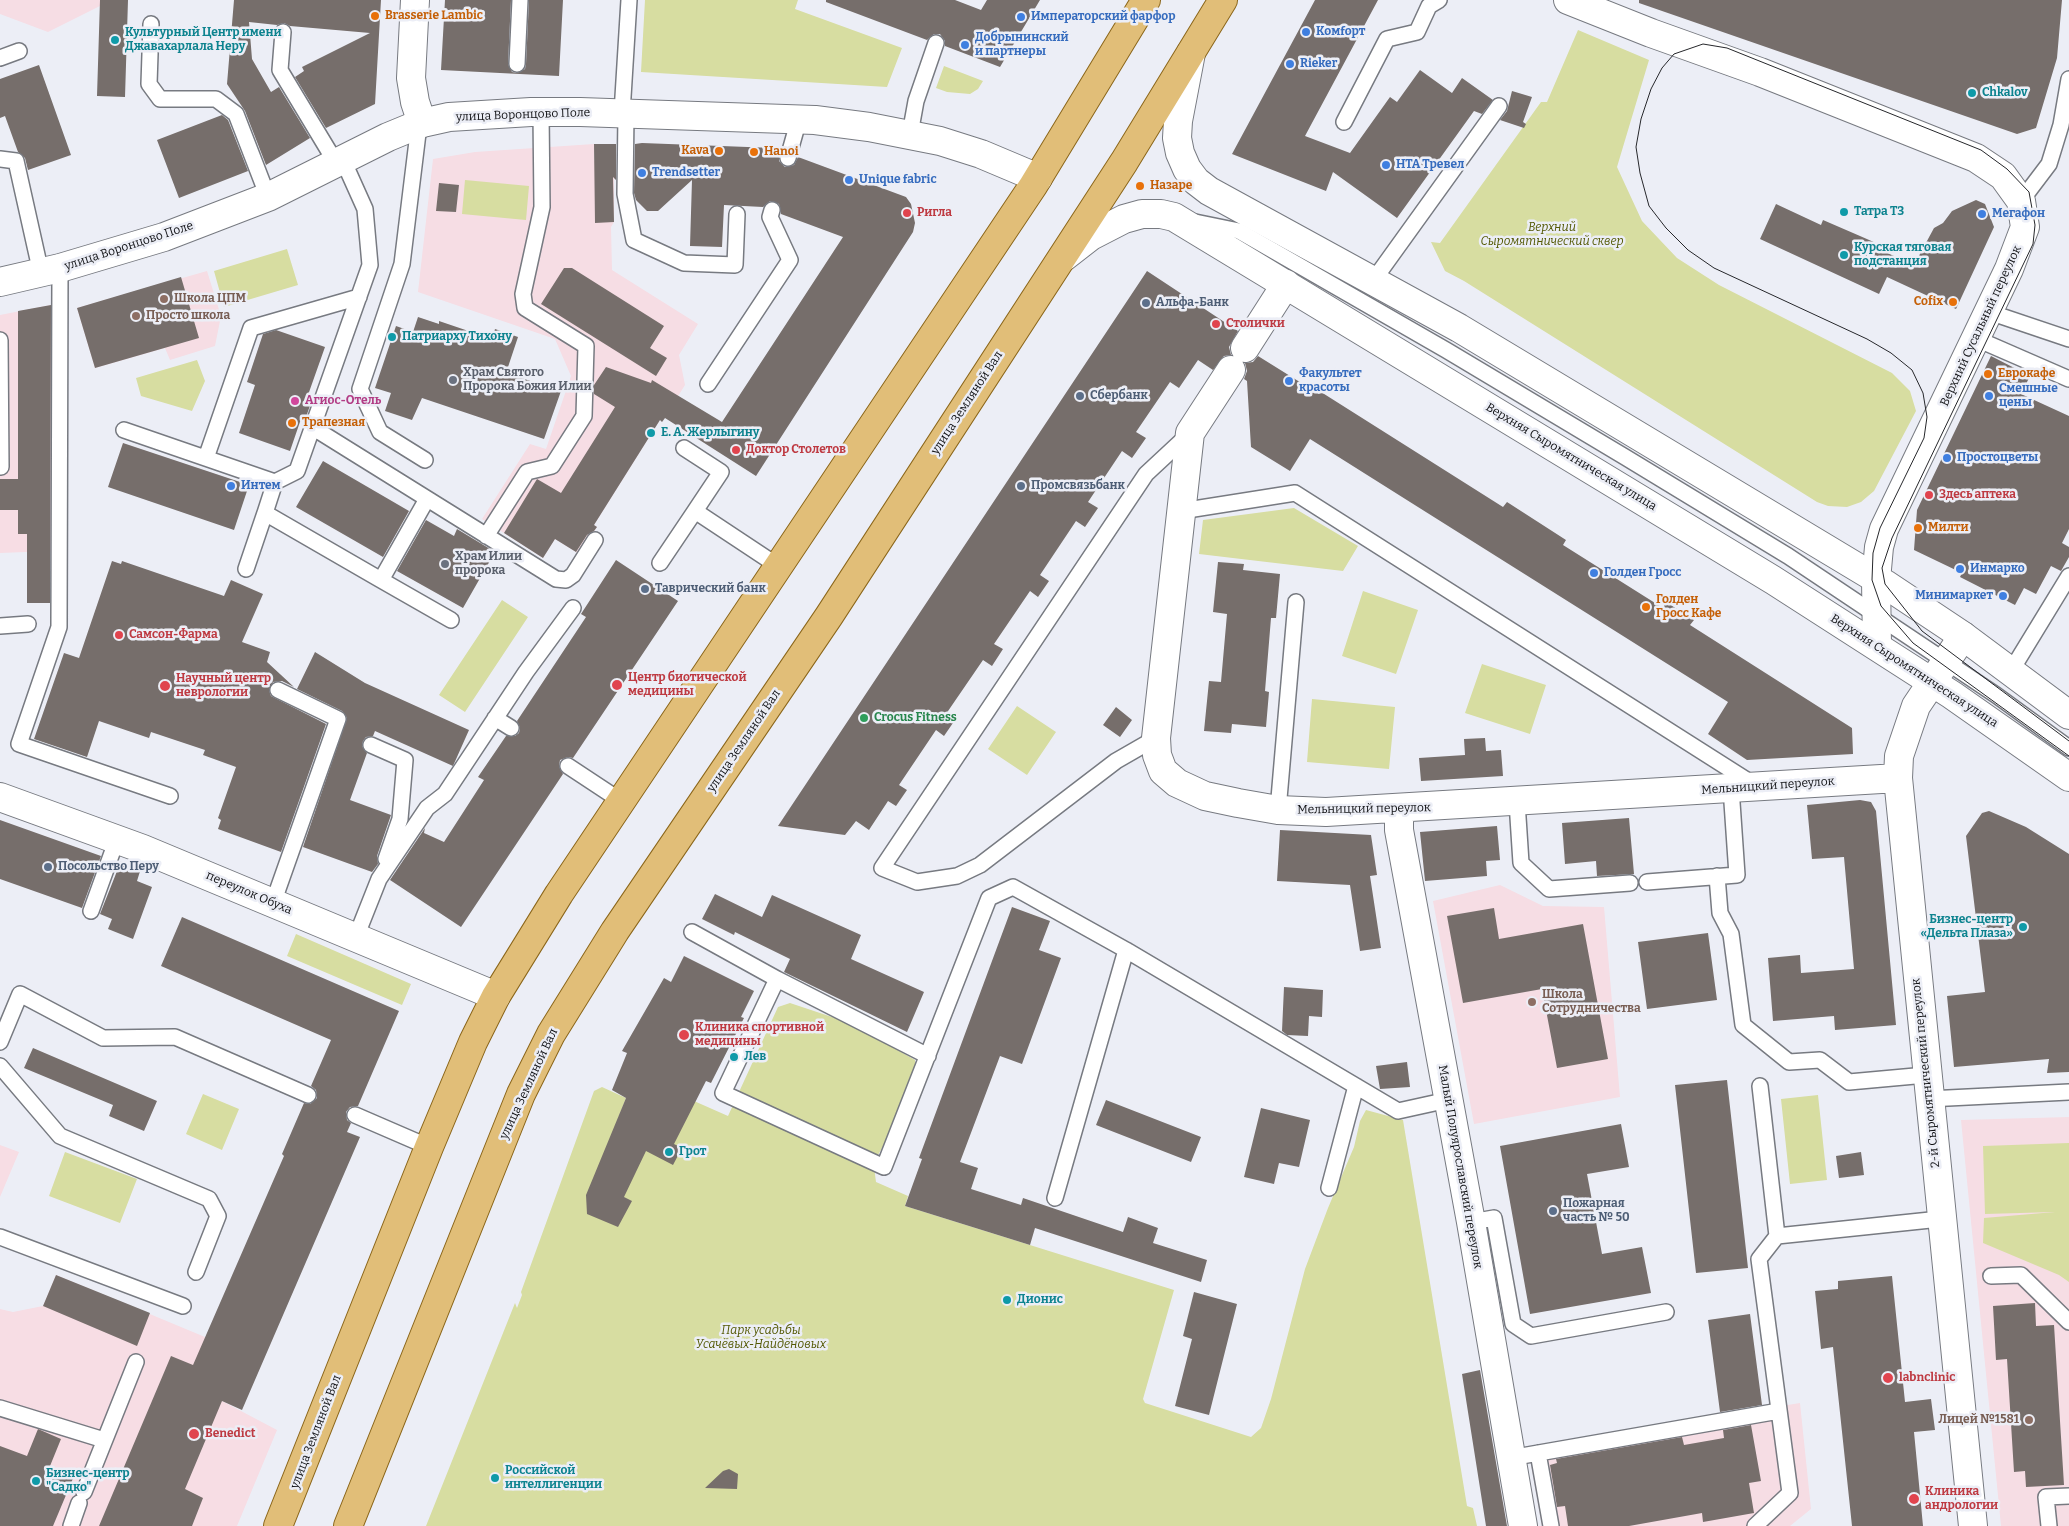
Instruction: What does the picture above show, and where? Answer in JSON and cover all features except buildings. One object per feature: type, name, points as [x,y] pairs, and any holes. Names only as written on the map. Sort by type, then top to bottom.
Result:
[{"type":"main road","name":"улица Земляной Вал","points":[[278,1526],[429,1147],[473,1042],[496,996],[554,902],[1038,178],[1146,0]]},
{"type":"main road","name":"улица Земляной Вал","points":[[348,1526],[521,1094],[550,1034],[614,931],[829,616],[1124,162],[1223,0]]},
{"type":"street","points":[[415,0],[411,78],[414,102],[420,124]]},
{"type":"street","name":"Верхний Сусальный переулок","points":[[1568,0],[1651,33],[1760,72],[1976,158],[2003,176],[2021,201],[2025,227],[1977,339],[1884,529],[1879,547],[1876,580],[1877,646]]},
{"type":"street","points":[[1192,49],[1178,121],[1177,138],[1187,169],[1196,181],[1222,200],[1459,328],[1876,580],[1963,636],[2069,715]]},
{"type":"street","name":"улица Воронцово Поле","points":[[0,282],[51,270],[164,237],[268,197],[388,137],[420,124],[449,117],[541,112],[624,113],[799,120],[869,127],[940,141],[981,154],[1038,178]]},
{"type":"street","name":"Верхняя Сыромятническая улица","points":[[1059,261],[1091,236],[1124,219],[1142,214],[1174,217],[1772,580],[1877,646],[1938,671],[2069,777]]},
{"type":"street","points":[[1245,348],[1286,284]]},
{"type":"street","name":"Мельницкий переулок","points":[[1231,370],[1190,433],[1156,738],[1157,754],[1163,770],[1177,783],[1205,796],[1278,810],[1326,812],[1898,778]]},
{"type":"street","name":"2-й Сыромятнический переулок","points":[[1963,636],[1916,706],[1899,756],[1898,778],[1940,1220],[1973,1526]]},
{"type":"street","name":"переулок Обуха","points":[[0,797],[117,839],[496,996]]},
{"type":"street","name":"Малый Полуярославский переулок","points":[[1399,809],[1399,830],[1471,1222],[1523,1526]]},
{"type":"lane","points":[[517,64],[520,0]]},
{"type":"lane","points":[[629,0],[624,113],[625,194],[634,240],[684,263],[735,265],[737,214]]},
{"type":"lane","points":[[1344,122],[1387,39],[1417,32],[1429,6],[1439,0]]},
{"type":"lane","points":[[151,24],[150,84],[160,99],[216,100],[236,114],[268,197]]},
{"type":"lane","points":[[246,569],[275,482],[297,471],[370,265],[365,210],[340,162],[280,70],[283,32]]},
{"type":"lane","points":[[910,134],[916,101],[936,43]]},
{"type":"lane","points":[[0,58],[19,51]]},
{"type":"lane","points":[[2021,201],[2049,164],[2061,125],[2069,79]]},
{"type":"lane","points":[[1373,282],[1499,106]]},
{"type":"lane","points":[[486,536],[527,472],[552,466],[584,416],[586,346],[525,308],[523,294],[542,207],[541,112]]},
{"type":"lane","points":[[788,158],[799,120]]},
{"type":"lane","points":[[420,124],[402,264],[360,389],[380,432],[425,460]]},
{"type":"lane","points":[[0,159],[16,162],[51,270],[59,627],[19,744],[170,796]]},
{"type":"lane","points":[[1196,181],[1239,231]]},
{"type":"lane","points":[[708,384],[790,260],[770,217],[772,210]]},
{"type":"lane","points":[[1174,217],[1239,231],[1446,350],[1788,556],[1938,671],[1996,695],[2069,748]]},
{"type":"lane","points":[[206,458],[251,328],[359,296]]},
{"type":"lane","points":[[1989,312],[2069,339]]},
{"type":"lane","points":[[1977,339],[2069,379]]},
{"type":"lane","points":[[0,340],[1,466]]},
{"type":"lane","points":[[312,427],[556,579],[566,580],[573,575],[596,540]]},
{"type":"lane","points":[[124,430],[275,482]]},
{"type":"lane","points":[[1156,738],[1116,761],[973,868],[957,876],[917,882],[882,868],[1146,474],[1190,433]]},
{"type":"lane","points":[[660,563],[721,472],[684,448]]},
{"type":"lane","points":[[1180,511],[1295,493],[1758,787]]},
{"type":"lane","points":[[381,580],[427,499]]},
{"type":"lane","points":[[695,511],[778,566]]},
{"type":"lane","points":[[265,513],[451,620]]},
{"type":"lane","points":[[2011,672],[2069,576]]},
{"type":"lane","points":[[1278,810],[1296,602]]},
{"type":"lane","points":[[379,879],[427,808],[445,794],[573,608]]},
{"type":"lane","points":[[0,626],[28,624]]},
{"type":"lane","points":[[273,903],[338,719],[278,690]]},
{"type":"lane","points":[[496,718],[511,728]]},
{"type":"lane","points":[[356,937],[400,819],[405,760],[371,745]]},
{"type":"lane","points":[[568,766],[621,801]]},
{"type":"lane","points":[[1646,882],[1737,875],[1731,788]]},
{"type":"lane","points":[[1517,802],[1521,863],[1549,889],[1630,883]]},
{"type":"lane","points":[[91,911],[117,839]]},
{"type":"lane","points":[[1717,876],[1720,913],[1731,934],[1743,1026],[1788,1062],[1820,1060],[1849,1082],[2069,1092]]},
{"type":"lane","points":[[777,979],[723,1093],[884,1166],[990,898],[1013,887],[1126,950],[1398,1111],[1448,1100]]},
{"type":"lane","points":[[692,932],[777,979],[928,1056]]},
{"type":"lane","points":[[1055,1198],[1126,950]]},
{"type":"lane","points":[[0,1042],[20,994],[102,1038],[175,1037],[308,1094]]},
{"type":"lane","points":[[0,1066],[60,1136],[208,1199],[218,1216],[196,1272]]},
{"type":"lane","points":[[1329,1188],[1356,1086]]},
{"type":"lane","points":[[1755,1526],[1790,1493],[1759,1259],[1777,1236],[1760,1086]]},
{"type":"lane","points":[[355,1115],[429,1147]]},
{"type":"lane","points":[[1471,1222],[1494,1218],[1513,1324],[1531,1336],[1666,1312]]},
{"type":"lane","points":[[1777,1236],[1940,1220]]},
{"type":"lane","points":[[0,1237],[183,1306]]},
{"type":"lane","points":[[1991,1276],[2021,1275],[2069,1322]]},
{"type":"lane","points":[[71,1526],[136,1362]]},
{"type":"lane","points":[[0,1408],[104,1440]]},
{"type":"lane","points":[[1510,1458],[1779,1411]]},
{"type":"lane","points":[[1538,1453],[1551,1526]]},
{"type":"lane","points":[[2048,1526],[2046,1497],[2069,1496]]},
{"type":"shaded area","points":[[0,0],[100,0],[100,6],[48,32],[0,14]]},
{"type":"shaded area","points":[[594,144],[594,161],[614,162],[614,222],[611,227],[612,270],[698,324],[679,355],[685,385],[662,422],[660,420],[594,525],[597,527],[579,554],[555,539],[543,558],[482,519],[530,444],[546,449],[571,376],[555,339],[418,292],[433,159],[475,152]]},
{"type":"shaded area","points":[[207,271],[221,316],[215,346],[170,360],[165,348],[95,368],[77,308]]},
{"type":"shaded area","points":[[51,305],[51,551],[0,553],[0,315]]},
{"type":"shaded area","name":"Школа Сотрудничества","points":[[1500,885],[1543,906],[1604,907],[1620,1097],[1474,1124],[1433,901]]},
{"type":"shaded area","name":"Лицей №1581","points":[[2069,1117],[2069,1526],[2001,1526],[1961,1120]]},
{"type":"shaded area","points":[[0,1145],[19,1152],[0,1197]]},
{"type":"shaded area","points":[[56,1275],[205,1337],[222,1401],[277,1430],[237,1526],[0,1526],[0,1309],[13,1312],[43,1306]]},
{"type":"shaded area","points":[[1800,1403],[1811,1509],[1790,1526],[1542,1526],[1528,1447]]},
{"type":"green space","points":[[645,0],[798,0],[795,9],[902,48],[887,87],[641,72]]},
{"type":"green space","name":"Верхний Сыромятнический сквер","points":[[1578,30],[1649,60],[1617,167],[1642,221],[1677,258],[1719,285],[1892,373],[1910,391],[1916,411],[1874,491],[1861,502],[1847,507],[1828,506],[1817,502],[1464,281],[1445,271],[1431,242],[1440,243],[1541,102],[1547,102]]},
{"type":"green space","points":[[944,66],[983,81],[978,89],[970,94],[947,92],[936,88]]},
{"type":"green space","points":[[465,180],[529,186],[526,220],[462,214]]},
{"type":"green space","points":[[287,249],[298,285],[224,307],[214,271]]},
{"type":"green space","points":[[197,360],[205,381],[192,411],[141,396],[136,378]]},
{"type":"green space","points":[[1294,508],[1358,546],[1343,571],[1199,554],[1203,520]]},
{"type":"green space","points":[[1363,591],[1418,610],[1396,674],[1342,656]]},
{"type":"green space","points":[[502,600],[528,617],[465,712],[439,695]]},
{"type":"green space","points":[[1482,664],[1546,685],[1530,734],[1465,713]]},
{"type":"green space","points":[[1312,699],[1395,707],[1389,769],[1307,762]]},
{"type":"green space","points":[[1017,706],[1056,732],[1027,775],[988,749]]},
{"type":"green space","points":[[296,934],[411,984],[402,1005],[287,956]]},
{"type":"green space","name":"Парк усадьбы Усачёвых-Найдёновых","points":[[790,1003],[850,1023],[915,1060],[916,1073],[904,1110],[878,1155],[874,1167],[876,1182],[908,1196],[905,1206],[1174,1290],[1143,1399],[1145,1403],[1251,1437],[1261,1428],[1271,1399],[1305,1269],[1354,1147],[1360,1121],[1366,1110],[1403,1120],[1467,1506],[1473,1508],[1477,1526],[426,1526],[515,1303],[517,1308],[522,1295],[521,1292],[594,1091],[602,1087],[626,1098],[617,1121],[694,1101],[728,1116],[778,1007]]},
{"type":"green space","points":[[203,1094],[239,1109],[222,1150],[186,1134]]},
{"type":"green space","points":[[1818,1095],[1827,1180],[1790,1184],[1781,1099]]},
{"type":"green space","points":[[2069,1143],[2069,1282],[2059,1275],[1983,1243],[1984,1218],[2055,1212],[1985,1214],[1983,1146]]},
{"type":"green space","points":[[65,1152],[137,1179],[120,1223],[49,1196]]},
{"type":"tram line","points":[[2069,741],[1922,631],[1885,584],[1882,568],[1892,538],[2033,244],[2035,225],[2029,192],[2007,169],[1981,150],[1727,48],[1703,44],[1674,54],[1662,68],[1651,89],[1641,119],[1636,147],[1640,173],[1649,206],[1666,228],[1688,250],[1714,268],[1867,339],[1891,353],[1912,370],[1923,393],[1927,417],[1924,438],[1880,528],[1873,553],[1872,580],[1881,606],[1913,643],[2069,756]]},
{"type":"place","name":"Brasserie Lambic","points":[[375,16]]},
{"type":"place","name":"Императорский фарфор","points":[[1021,17]]},
{"type":"place","name":"Комfорт","points":[[1306,32]]},
{"type":"place","name":"Культурный Центр имени Джавахарлала Неру","points":[[115,40]]},
{"type":"place","name":"Добрынинский и партнеры","points":[[965,45]]},
{"type":"place","name":"Rieker","points":[[1290,64]]},
{"type":"place","name":"Chkalov","points":[[1972,93]]},
{"type":"place","name":"Kava","points":[[719,151]]},
{"type":"place","name":"Hanoi","points":[[754,152]]},
{"type":"place","name":"НТА Тревел","points":[[1386,165]]},
{"type":"place","name":"Trendsetter","points":[[642,173]]},
{"type":"place","name":"Unique fabric","points":[[849,180]]},
{"type":"place","name":"Назаре","points":[[1140,186]]},
{"type":"place","name":"Татра T3","points":[[1844,212]]},
{"type":"place","name":"Ригла","points":[[907,213]]},
{"type":"place","name":"Мегафон","points":[[1982,214]]},
{"type":"place","name":"Курская тяговая подстанция","points":[[1844,255]]},
{"type":"place","name":"Школа ЦПМ","points":[[164,299]]},
{"type":"place","name":"Cofix","points":[[1953,302]]},
{"type":"place","name":"Альфа-Банк","points":[[1146,303]]},
{"type":"place","name":"Просто школа","points":[[136,316]]},
{"type":"place","name":"Столички","points":[[1216,324]]},
{"type":"place","name":"Патриарху Тихону","points":[[392,337]]},
{"type":"place","name":"Еврокафе","points":[[1988,374]]},
{"type":"place","name":"Храм Святого Пророка Божия Илии","points":[[453,380]]},
{"type":"place","name":"Факультет красоты","points":[[1289,381]]},
{"type":"place","name":"Сбербанк","points":[[1080,396]]},
{"type":"place","name":"Смешные цены","points":[[1989,396]]},
{"type":"place","name":"Агиос-Отель","points":[[295,401]]},
{"type":"place","name":"Трапезная","points":[[292,423]]},
{"type":"place","name":"Е. А. Жерлыгину","points":[[651,433]]},
{"type":"place","name":"Доктор Столетов","points":[[736,450]]},
{"type":"place","name":"Простоцветы","points":[[1947,458]]},
{"type":"place","name":"Интем","points":[[231,486]]},
{"type":"place","name":"Промсвязьбанк","points":[[1021,486]]},
{"type":"place","name":"Здесь аптека","points":[[1929,495]]},
{"type":"place","name":"Милти","points":[[1918,528]]},
{"type":"place","name":"Храм Илии пророка","points":[[445,564]]},
{"type":"place","name":"Инмарко","points":[[1960,569]]},
{"type":"place","name":"Голден Гросс","points":[[1594,573]]},
{"type":"place","name":"Таврический банк","points":[[645,589]]},
{"type":"place","name":"Минимаркет","points":[[2003,596]]},
{"type":"place","name":"Голден Гросс Кафе","points":[[1646,607]]},
{"type":"place","name":"Самсон-Фарма","points":[[119,635]]},
{"type":"place","name":"Центр биотической медицины","points":[[617,685]]},
{"type":"place","name":"Научный центр неврологии","points":[[165,686]]},
{"type":"place","name":"Crocus Fitness","points":[[864,718]]},
{"type":"place","name":"Посольство Перу","points":[[48,867]]},
{"type":"place","name":"Бизнес-центр «Дельта Плаза»","points":[[2023,927]]},
{"type":"place","name":"Школа Сотрудничества","points":[[1532,1002]]},
{"type":"place","name":"Клиника спортивной медицины","points":[[684,1035]]},
{"type":"place","name":"Лев","points":[[734,1057]]},
{"type":"place","name":"Грот","points":[[669,1152]]},
{"type":"place","name":"Пожарная часть № 50","points":[[1553,1211]]},
{"type":"place","name":"Дионис","points":[[1007,1300]]},
{"type":"place","name":"labnclinic","points":[[1888,1378]]},
{"type":"place","name":"Лицей №1581","points":[[2029,1420]]},
{"type":"place","name":"Benedict","points":[[194,1434]]},
{"type":"place","name":"Российской интеллигенции","points":[[495,1478]]},
{"type":"place","name":"Бизнес-центр \"Садко\"","points":[[36,1481]]},
{"type":"place","name":"Клиника андрологии","points":[[1914,1499]]}]
